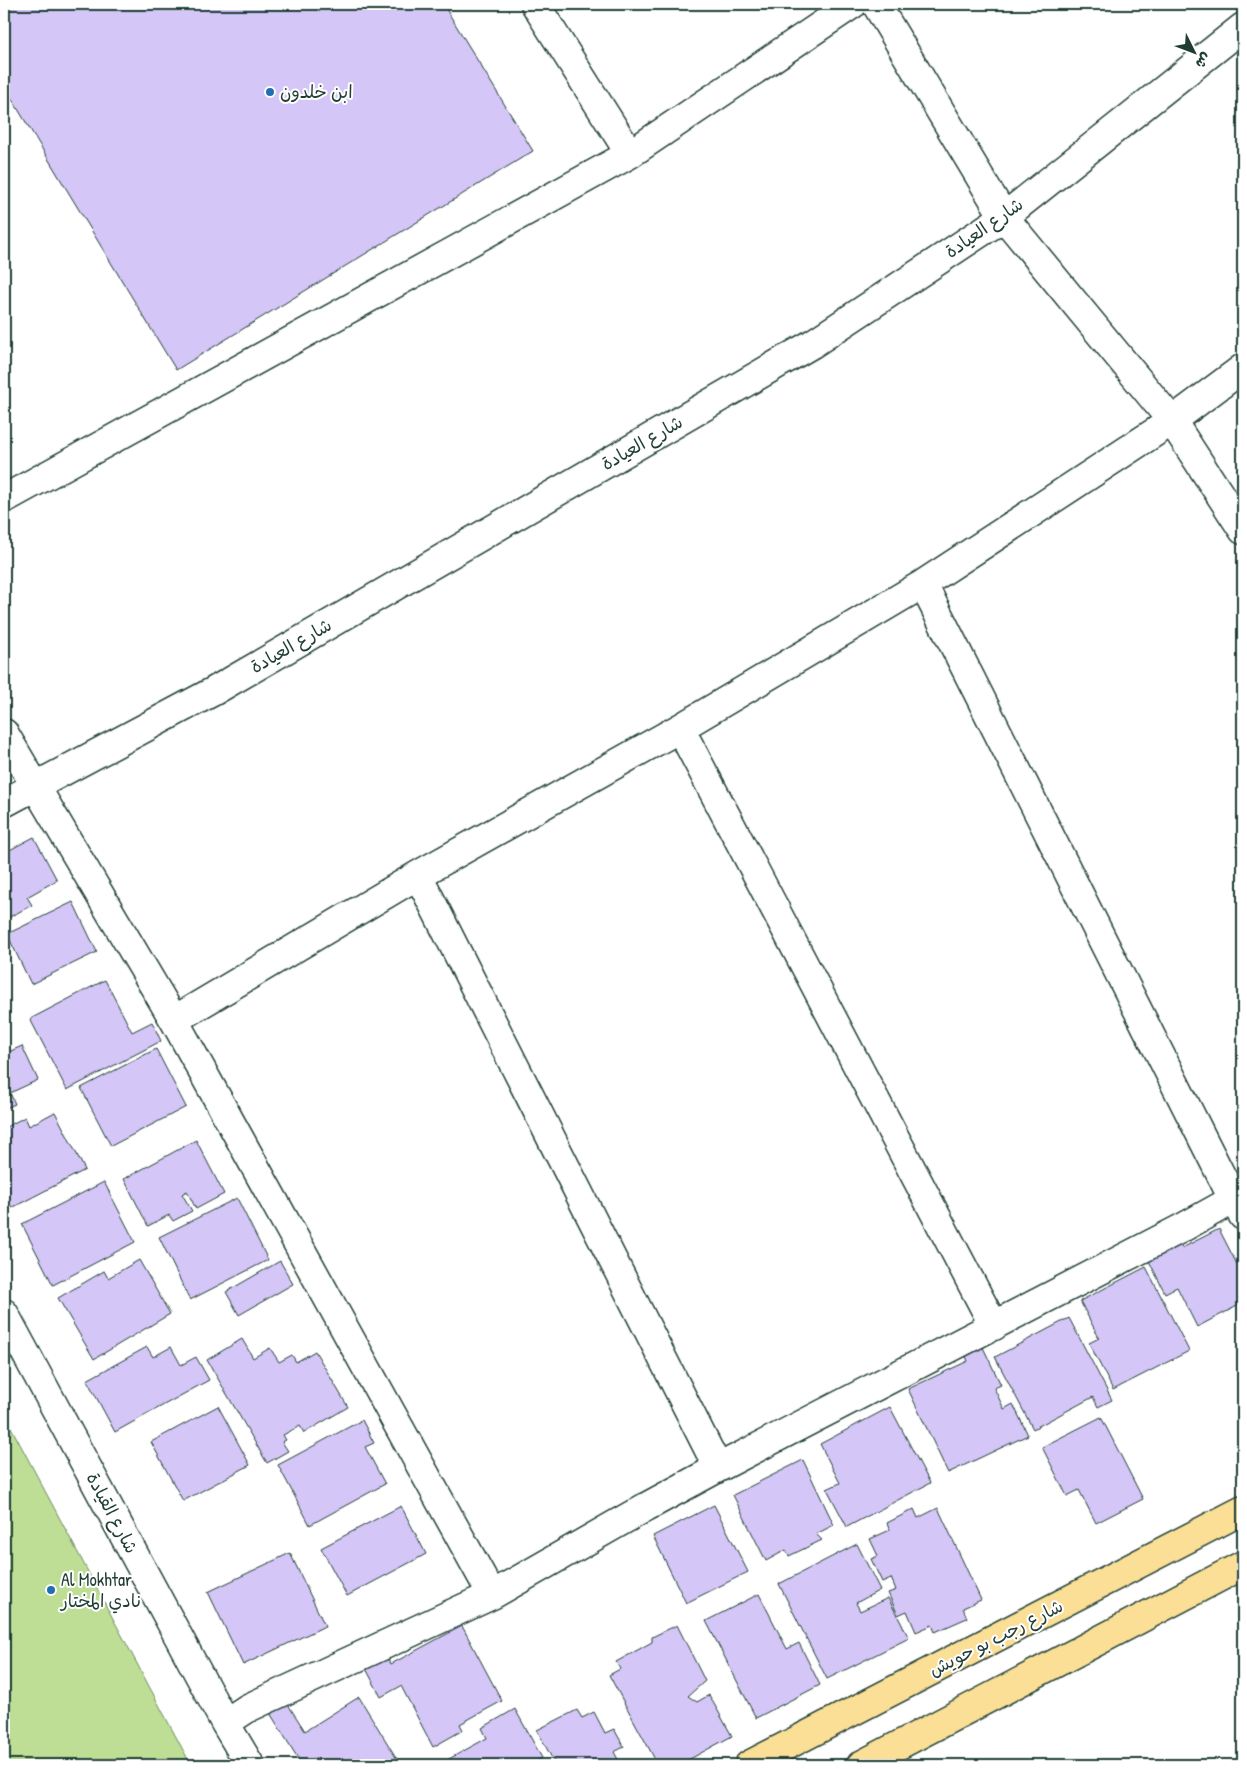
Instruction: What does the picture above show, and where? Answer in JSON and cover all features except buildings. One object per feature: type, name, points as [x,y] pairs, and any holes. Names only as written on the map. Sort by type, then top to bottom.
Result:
[{"type":"main road","name":"شارع رجب بو حويش","points":[[749,1765],[1243,1510]]},
{"type":"main road","points":[[861,1765],[1243,1566]]},
{"type":"street","points":[[535,4],[630,154]]},
{"type":"street","points":[[4,499],[630,154],[853,4]]},
{"type":"street","points":[[876,4],[1004,216],[1172,421],[1243,530]]},
{"type":"street","name":"شارع العيادة","points":[[4,803],[214,691],[812,344],[1004,216],[1243,28]]},
{"type":"street","points":[[174,1020],[418,875],[680,728],[924,584],[1172,421],[1243,368]]},
{"type":"street","points":[[225,1723],[248,1708],[492,1595],[718,1468],[1182,1228],[1240,1203],[924,584]]},
{"type":"street","points":[[680,728],[994,1326]]},
{"type":"street","points":[[4,733],[174,1020],[492,1595]]},
{"type":"street","points":[[418,875],[718,1468]]},
{"type":"street","name":"شارع القيادة","points":[[4,1314],[225,1723],[250,1765]]},
{"type":"green space","name":"Al Mokhtar نادي المختار","points":[[4,1414],[191,1765],[4,1765]]},
{"type":"place","name":"ابن خلدون","points":[[270,92]]},
{"type":"place","name":"Al Mokhtar نادي المختار","points":[[51,1590]]}]
